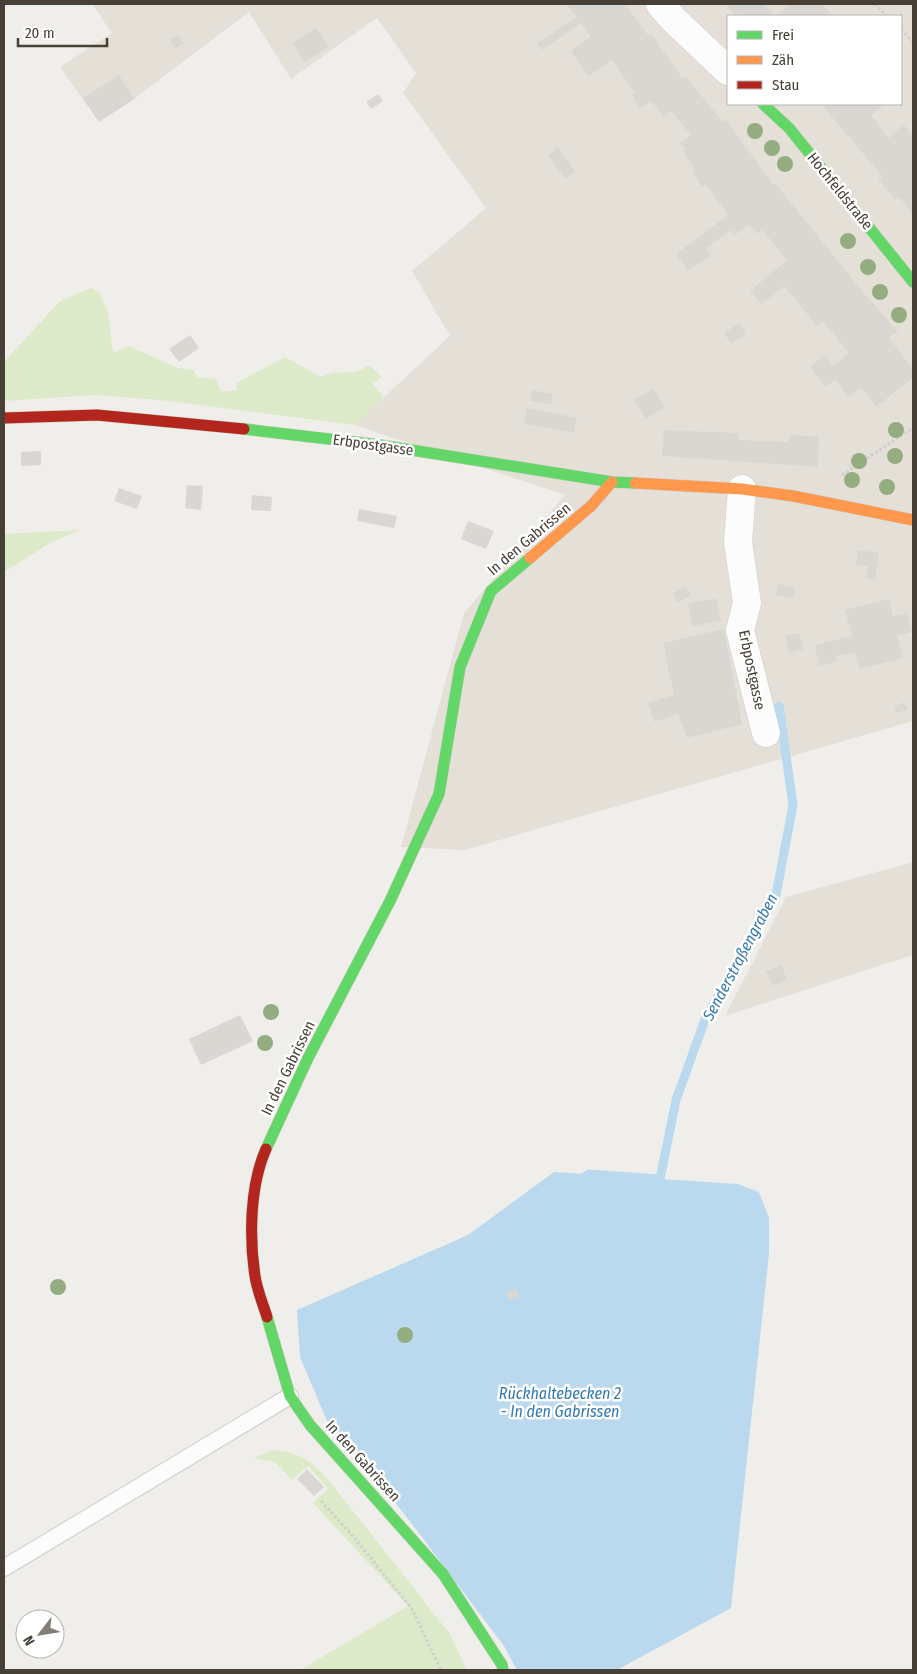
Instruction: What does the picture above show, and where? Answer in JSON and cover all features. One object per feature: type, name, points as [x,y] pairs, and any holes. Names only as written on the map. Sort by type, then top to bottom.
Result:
[{"type":"street","points":[[660,4],[673,19],[727,70]]},
{"type":"street","name":"Hochfeldstraße","points":[[764,105],[789,128],[913,282]]},
{"type":"street","name":"Erbpostgasse","points":[[4,418],[96,415],[278,432],[380,445],[612,482],[742,489],[793,496],[913,520]]},
{"type":"street","name":"In den Gabrissen","points":[[503,1670],[502,1665],[443,1574],[310,1425],[290,1396],[254,1277],[251,1219],[261,1160],[308,1058],[390,901],[439,794],[460,667],[491,591],[591,506],[612,482]]},
{"type":"street","name":"Erbpostgasse","points":[[742,489],[738,542],[747,603],[740,630],[766,732]]},
{"type":"lane","points":[[4,1568],[290,1396]]},
{"type":"path","points":[[875,4],[886,15]]},
{"type":"path","points":[[902,31],[913,42]]},
{"type":"path","points":[[834,479],[913,428]]},
{"type":"path","points":[[321,1501],[352,1535],[412,1609],[441,1670]]},
{"type":"shaded area","points":[[92,4],[913,4],[913,721],[465,850],[401,847],[464,613],[565,495],[354,425],[450,336],[412,271],[486,208],[403,93],[416,73],[377,18],[291,79],[249,12],[134,99],[99,122],[60,67],[112,33]]},
{"type":"shaded area","points":[[913,862],[913,955],[725,1016],[786,897]]},
{"type":"green space","points":[[91,288],[99,292],[108,312],[113,353],[129,346],[178,368],[194,370],[197,377],[216,379],[221,391],[237,391],[236,383],[285,357],[321,377],[328,374],[355,371],[369,365],[382,377],[373,384],[384,397],[354,425],[160,400],[94,395],[4,401],[4,362],[60,301]]},
{"type":"green space","points":[[80,530],[50,543],[4,572],[4,534]]},
{"type":"green space","points":[[272,1450],[299,1456],[312,1464],[331,1483],[450,1634],[467,1670],[300,1670],[408,1606],[313,1503],[328,1488],[308,1466],[292,1480],[275,1462],[253,1458]]},
{"type":"water","name":"Rückhaltebecken 2 - In den Gabrissen","points":[[554,1172],[738,1184],[759,1192],[769,1218],[769,1254],[731,1608],[617,1670],[517,1670],[504,1646],[406,1516],[327,1421],[300,1357],[297,1310],[468,1235]]},
{"type":"building","points":[[566,4],[625,4],[648,35],[651,33],[683,79],[686,77],[723,122],[726,120],[773,184],[775,183],[862,291],[898,331],[889,338],[913,369],[913,378],[876,407],[861,387],[849,397],[835,380],[825,387],[810,367],[825,355],[833,366],[849,353],[823,321],[817,326],[784,286],[761,304],[750,291],[787,260],[762,230],[757,234],[748,225],[735,235],[731,230],[706,248],[711,255],[688,271],[676,254],[728,215],[706,185],[702,186],[692,172],[694,168],[683,152],[685,149],[680,143],[691,135],[671,111],[664,117],[651,101],[640,108],[632,95],[635,93],[612,60],[589,76],[571,51],[591,36],[581,23],[542,50],[537,43],[577,17]]},
{"type":"building","points":[[725,4],[764,4],[774,15],[741,15],[739,12],[735,15]]},
{"type":"building","points":[[790,4],[823,4],[832,15],[776,15]]},
{"type":"building","points":[[316,28],[329,46],[305,62],[293,43]]},
{"type":"building","points":[[178,35],[184,43],[176,48],[170,40]]},
{"type":"building","points":[[119,75],[134,99],[99,122],[83,98]]},
{"type":"building","points":[[378,94],[383,101],[371,109],[366,102]]},
{"type":"building","points":[[822,105],[884,105],[871,115],[889,138],[904,125],[913,135],[913,214],[899,197],[895,200],[878,179],[882,176]]},
{"type":"building","points":[[558,147],[575,172],[565,179],[548,155]]},
{"type":"building","points":[[739,323],[746,334],[731,344],[724,333]]},
{"type":"building","points":[[190,335],[199,348],[179,362],[169,349]]},
{"type":"building","points":[[653,389],[665,407],[646,419],[634,400]]},
{"type":"building","points":[[532,390],[553,394],[551,404],[530,401]]},
{"type":"building","points":[[527,408],[577,418],[574,433],[524,424]]},
{"type":"building","points":[[664,430],[738,433],[739,440],[789,442],[790,435],[819,436],[818,467],[662,456]]},
{"type":"building","points":[[41,451],[41,465],[21,466],[21,452]]},
{"type":"building","points":[[187,485],[203,486],[201,510],[185,508]]},
{"type":"building","points":[[119,488],[142,496],[137,509],[114,501]]},
{"type":"building","points":[[252,495],[272,497],[271,511],[251,510]]},
{"type":"building","points":[[359,509],[397,516],[394,528],[357,521]]},
{"type":"building","points":[[468,521],[494,531],[486,549],[461,539]]},
{"type":"building","points":[[858,550],[879,553],[875,580],[866,578],[868,566],[856,565]]},
{"type":"building","points":[[778,584],[795,588],[793,598],[776,595]]},
{"type":"building","points":[[686,586],[691,595],[678,603],[672,594]]},
{"type":"building","points":[[717,598],[721,621],[692,626],[688,603]]},
{"type":"building","points":[[889,599],[893,616],[907,613],[912,632],[897,636],[903,658],[860,669],[855,652],[836,656],[837,662],[819,666],[815,645],[852,636],[845,610]]},
{"type":"building","points":[[724,629],[742,724],[687,738],[678,714],[654,722],[648,703],[674,695],[663,643]]},
{"type":"building","points":[[799,633],[803,649],[789,653],[785,636]]},
{"type":"building","points":[[905,702],[908,710],[896,713],[894,706]]},
{"type":"building","points":[[781,965],[787,979],[773,986],[766,971]]},
{"type":"building","points":[[240,1015],[253,1041],[201,1065],[189,1039]]},
{"type":"building","points":[[516,1288],[519,1297],[510,1300],[507,1292]]},
{"type":"building","points":[[307,1469],[324,1487],[314,1496],[297,1479]]},
{"type":"waterway","name":"Senderstraßengraben","points":[[582,1179],[589,1174],[660,1179],[676,1100],[706,1017],[776,895],[793,805],[779,706]]},
{"type":"traffic: fast","points":[[764,105],[789,128],[913,282]]},
{"type":"traffic: fast","points":[[244,429],[380,445],[612,482],[635,483]]},
{"type":"traffic: fast","points":[[266,1149],[308,1058],[390,901],[439,794],[460,667],[491,591],[530,558]]},
{"type":"traffic: fast","points":[[267,1317],[290,1396],[310,1425],[443,1574],[502,1665],[503,1670]]},
{"type":"traffic: slow","points":[[530,558],[591,506],[612,482]]},
{"type":"traffic: slow","points":[[635,483],[742,489],[793,496],[913,520]]},
{"type":"traffic: jam","points":[[4,418],[97,415],[244,429]]},
{"type":"traffic: jam","points":[[266,1149],[254,1195],[252,1245],[255,1276],[267,1317]]}]
